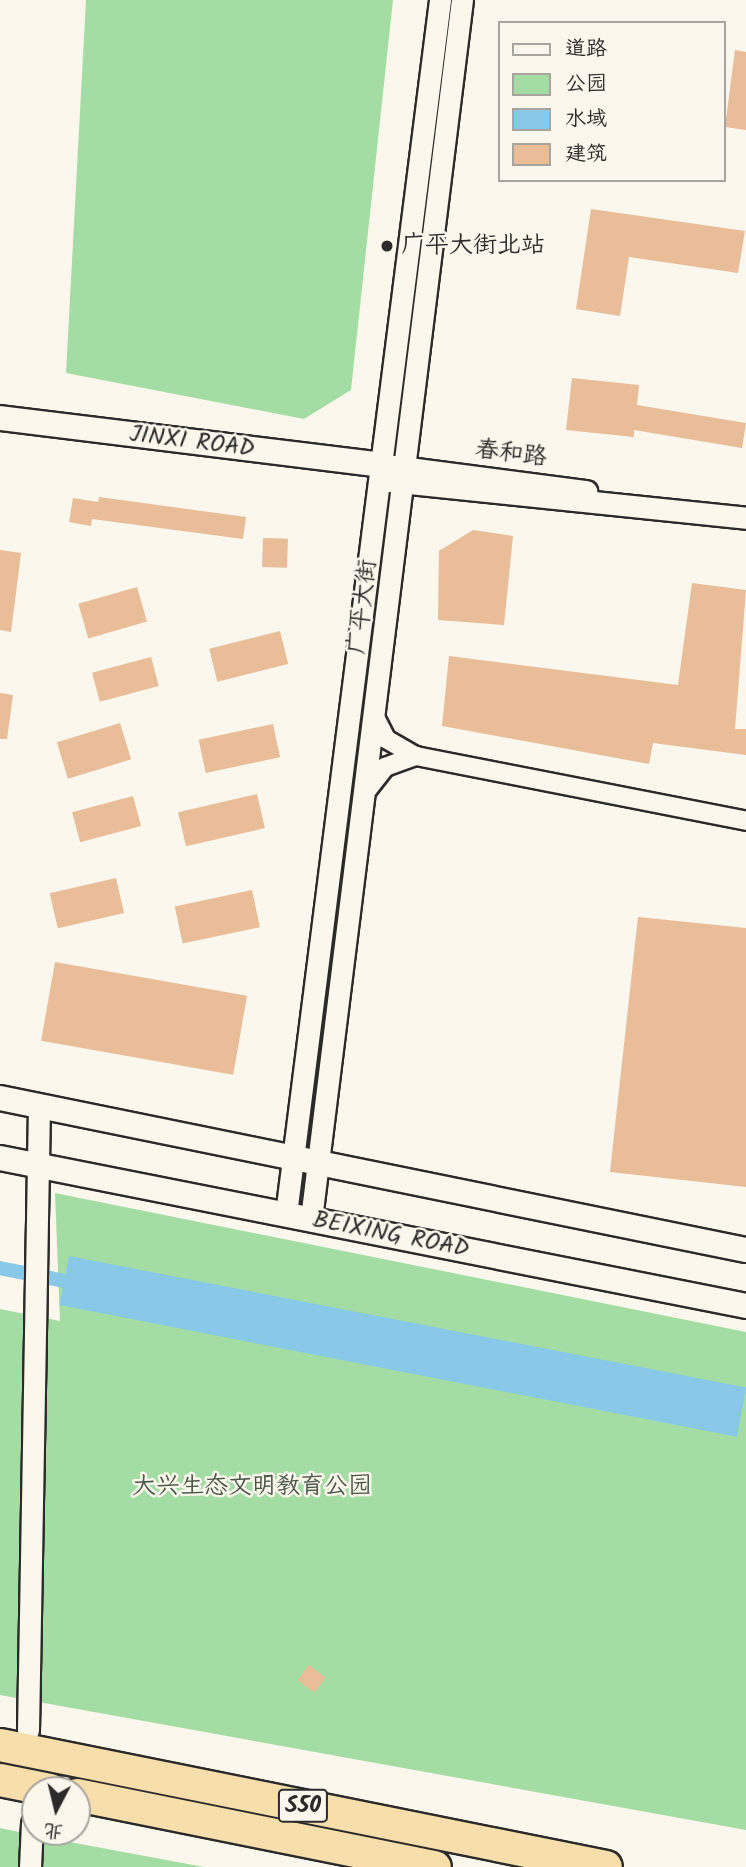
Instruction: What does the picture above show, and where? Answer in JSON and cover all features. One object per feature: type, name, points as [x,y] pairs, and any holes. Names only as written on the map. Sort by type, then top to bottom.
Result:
[{"type":"highway","name":"S50","points":[[0,1745],[606,1867]]},
{"type":"highway","points":[[0,1780],[21,1784]]},
{"type":"highway","name":"S50","points":[[91,1798],[435,1867]]},
{"type":"main road","name":"JINXI ROAD","points":[[0,418],[395,474]]},
{"type":"main road","name":"JINXI ROAD","points":[[0,434],[395,474]]},
{"type":"main road","points":[[0,1098],[746,1250]]},
{"type":"main road","name":"BEIXING ROAD","points":[[0,1158],[36,1177],[286,1214],[746,1306]]},
{"type":"street","name":"广平大街","points":[[286,1214],[310,1161],[368,789],[440,0]]},
{"type":"street","name":"广平大街","points":[[311,1219],[310,1161],[395,474],[462,0]]},
{"type":"street","name":"春和路","points":[[395,474],[583,490],[629,504],[746,518]]},
{"type":"street","points":[[376,719],[386,739],[416,756],[746,821]]},
{"type":"street","points":[[368,789],[385,767],[416,756]]},
{"type":"street","points":[[28,1730],[39,1106]]},
{"type":"street","points":[[30,1867],[31,1846]]},
{"type":"green space","points":[[86,0],[393,0],[351,390],[304,419],[66,373]]},
{"type":"green space","name":"大兴生态文明教育公园","points":[[55,1193],[746,1332],[746,1830],[0,1695],[0,1309],[60,1321]]},
{"type":"green space","points":[[0,1828],[21,1832],[21,1846],[91,1846],[204,1867],[0,1867]]},
{"type":"water","points":[[69,1256],[746,1388],[737,1437],[59,1305]]},
{"type":"building","points":[[735,50],[746,52],[746,130],[725,127]]},
{"type":"building","points":[[591,209],[745,231],[738,273],[629,257],[620,316],[576,309]]},
{"type":"building","points":[[572,378],[639,385],[637,405],[746,423],[742,448],[634,430],[634,437],[566,430]]},
{"type":"building","points":[[99,497],[246,517],[243,539],[92,519],[91,526],[69,522],[73,498],[98,502]]},
{"type":"building","points":[[473,530],[513,536],[504,625],[438,620],[439,551]]},
{"type":"building","points":[[263,538],[288,539],[287,568],[262,567]]},
{"type":"building","points":[[0,550],[21,553],[11,632],[0,630]]},
{"type":"building","points":[[692,583],[746,590],[735,729],[746,729],[746,755],[653,743],[649,764],[442,726],[449,656],[678,685]]},
{"type":"building","points":[[137,587],[147,622],[88,638],[78,604]]},
{"type":"building","points":[[280,631],[288,664],[217,682],[209,649]]},
{"type":"building","points":[[151,657],[159,686],[100,702],[92,673]]},
{"type":"building","points":[[0,693],[13,695],[7,739],[0,739]]},
{"type":"building","points":[[120,723],[131,759],[68,779],[57,742]]},
{"type":"building","points":[[273,724],[280,757],[206,773],[199,740]]},
{"type":"building","points":[[257,794],[265,828],[186,846],[178,812]]},
{"type":"building","points":[[133,796],[141,826],[80,842],[72,812]]},
{"type":"building","points":[[116,878],[124,913],[58,928],[50,893]]},
{"type":"building","points":[[252,890],[260,927],[183,944],[175,906]]},
{"type":"building","points":[[638,917],[746,928],[746,1187],[610,1172]]},
{"type":"building","points":[[55,962],[247,996],[233,1075],[41,1041]]},
{"type":"building","points":[[309,1665],[326,1678],[314,1693],[298,1680]]},
{"type":"waterway","points":[[0,1268],[85,1285]]},
{"type":"place","name":"广平大街北站","points":[[387,246]]}]
